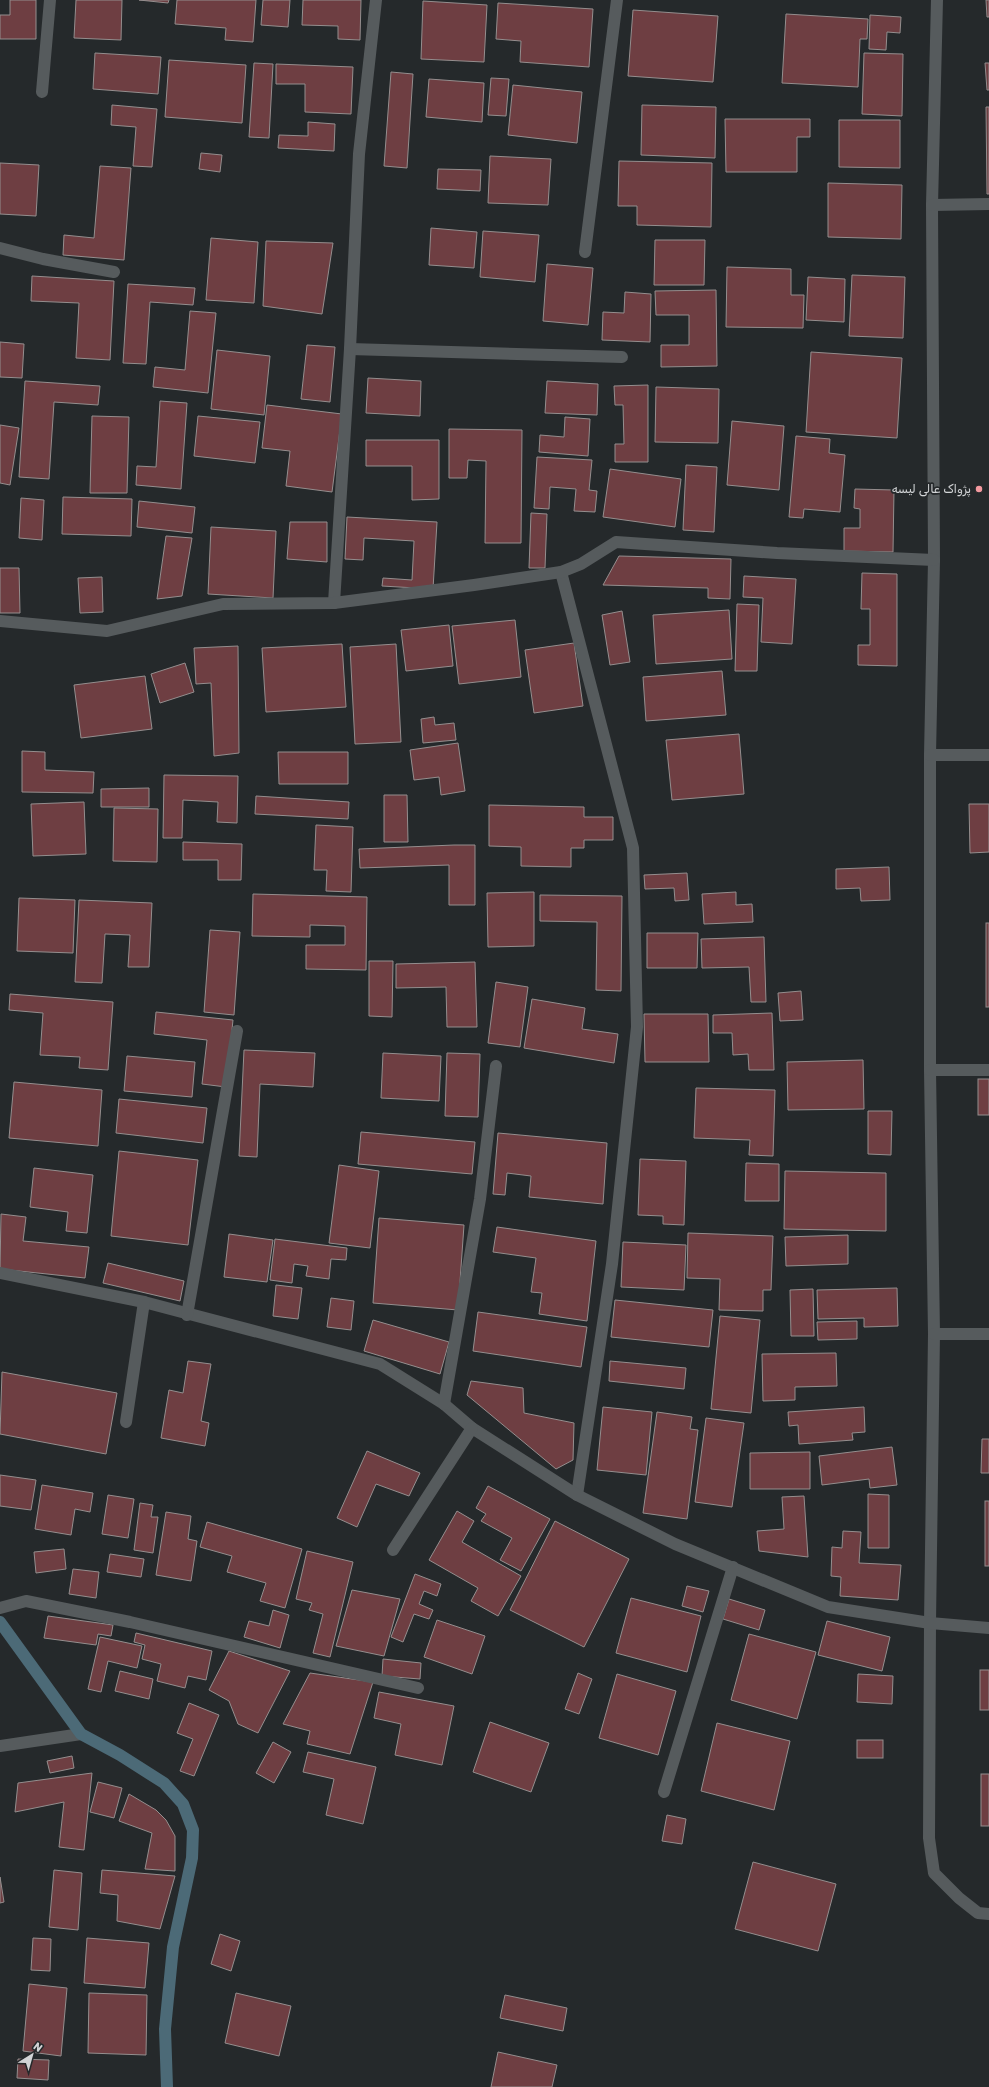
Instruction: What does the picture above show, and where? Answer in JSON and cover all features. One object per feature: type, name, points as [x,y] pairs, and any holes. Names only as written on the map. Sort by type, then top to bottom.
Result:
[{"type":"street","points":[[42,92],[50,0]]},
{"type":"street","points":[[334,603],[350,349],[359,154],[376,0]]},
{"type":"street","points":[[585,252],[617,0]]},
{"type":"street","points":[[937,0],[932,205],[934,560],[930,755],[930,1070],[934,1334],[929,1838],[934,1872],[959,1898],[978,1913],[989,1914]]},
{"type":"street","points":[[932,205],[989,204]]},
{"type":"street","points":[[0,248],[43,259],[114,272]]},
{"type":"street","points":[[350,349],[622,356]]},
{"type":"street","points":[[0,621],[107,631],[223,604],[334,603],[561,572],[581,564],[616,542],[777,553],[934,560]]},
{"type":"street","points":[[561,572],[633,848],[637,1027],[612,1264],[577,1495]]},
{"type":"street","points":[[930,755],[989,755]]},
{"type":"street","points":[[187,1315],[237,1031]]},
{"type":"street","points":[[444,1404],[480,1199],[496,1066]]},
{"type":"street","points":[[930,1070],[989,1070]]},
{"type":"street","points":[[0,1273],[144,1302],[187,1315],[380,1364],[444,1404],[472,1428],[577,1495],[675,1544],[733,1566],[828,1607],[930,1623],[989,1628]]},
{"type":"street","points":[[126,1422],[144,1302]]},
{"type":"street","points":[[934,1334],[989,1334]]},
{"type":"street","points":[[393,1550],[472,1428]]},
{"type":"street","points":[[664,1792],[733,1566]]},
{"type":"street","points":[[0,1608],[26,1601],[130,1622],[418,1688]]},
{"type":"street","points":[[0,1622],[81,1734],[120,1755],[164,1783],[183,1804],[193,1830],[192,1858],[173,1947],[164,2029],[167,2087]]},
{"type":"street","points":[[0,1746],[81,1734]]},
{"type":"building","points":[[10,0],[36,0],[36,39],[0,39],[0,15],[10,15]]},
{"type":"building","points":[[76,0],[122,0],[121,40],[74,38]]},
{"type":"building","points":[[139,0],[169,0],[168,3]]},
{"type":"building","points":[[177,0],[256,0],[253,42],[225,40],[226,28],[175,24]]},
{"type":"building","points":[[263,0],[290,0],[288,27],[261,25]]},
{"type":"building","points":[[303,0],[361,0],[360,40],[338,39],[338,26],[302,25]]},
{"type":"building","points":[[986,0],[989,0],[989,17],[987,17]]},
{"type":"building","points":[[423,1],[487,5],[484,62],[421,59]]},
{"type":"building","points":[[498,3],[593,9],[589,67],[520,62],[521,41],[496,39]]},
{"type":"building","points":[[633,10],[718,16],[713,82],[628,76]]},
{"type":"building","points":[[786,14],[868,19],[867,39],[860,39],[858,87],[782,83]]},
{"type":"building","points":[[870,15],[901,17],[900,33],[887,32],[886,50],[869,49]]},
{"type":"building","points":[[95,53],[161,57],[158,94],[93,89]]},
{"type":"building","points":[[864,53],[903,54],[902,116],[862,114]]},
{"type":"building","points":[[169,60],[246,65],[242,123],[165,117]]},
{"type":"building","points":[[254,63],[273,64],[269,138],[249,137]]},
{"type":"building","points":[[985,63],[989,63],[989,90],[987,90]]},
{"type":"building","points":[[276,64],[353,67],[351,114],[305,112],[305,84],[276,84]]},
{"type":"building","points":[[391,72],[413,74],[407,168],[384,166]]},
{"type":"building","points":[[491,78],[509,79],[506,116],[488,115]]},
{"type":"building","points":[[429,79],[484,83],[482,122],[426,117]]},
{"type":"building","points":[[513,85],[582,92],[577,143],[508,135]]},
{"type":"building","points":[[112,105],[157,109],[152,167],[133,166],[136,127],[111,125]]},
{"type":"building","points":[[642,105],[716,107],[715,158],[641,155]]},
{"type":"building","points":[[986,107],[989,107],[989,194],[987,194]]},
{"type":"building","points":[[725,119],[810,119],[810,137],[797,137],[797,172],[726,172]]},
{"type":"building","points":[[839,120],[900,120],[900,168],[839,167]]},
{"type":"building","points":[[308,122],[335,124],[334,151],[278,148],[279,135],[308,136]]},
{"type":"building","points":[[201,153],[222,155],[220,172],[199,169]]},
{"type":"building","points":[[490,156],[551,159],[548,205],[488,203]]},
{"type":"building","points":[[619,161],[712,163],[711,227],[637,225],[637,206],[618,206]]},
{"type":"building","points":[[0,163],[39,165],[36,216],[0,214]]},
{"type":"building","points":[[100,166],[131,168],[124,260],[63,255],[64,235],[94,238]]},
{"type":"building","points":[[438,169],[481,170],[480,191],[437,189]]},
{"type":"building","points":[[828,183],[902,185],[901,239],[828,237]]},
{"type":"building","points":[[431,228],[477,232],[474,268],[429,265]]},
{"type":"building","points":[[483,231],[539,235],[535,282],[480,277]]},
{"type":"building","points":[[211,238],[258,242],[254,303],[206,300]]},
{"type":"building","points":[[655,240],[705,240],[704,285],[654,285]]},
{"type":"building","points":[[266,241],[333,243],[322,314],[263,306]]},
{"type":"building","points":[[547,264],[593,268],[588,325],[543,321]]},
{"type":"building","points":[[727,267],[791,269],[791,295],[804,295],[803,328],[726,327]]},
{"type":"building","points":[[852,275],[905,277],[903,338],[849,336]]},
{"type":"building","points":[[32,276],[114,281],[110,360],[76,358],[79,303],[31,301]]},
{"type":"building","points":[[808,277],[845,279],[844,322],[806,320]]},
{"type":"building","points":[[128,284],[195,288],[193,305],[150,302],[146,364],[123,363]]},
{"type":"building","points":[[716,290],[717,366],[661,367],[661,345],[689,345],[689,315],[656,315],[655,291]]},
{"type":"building","points":[[625,292],[651,294],[650,342],[602,340],[603,312],[624,313]]},
{"type":"building","points":[[190,311],[216,313],[208,393],[153,387],[155,367],[185,370]]},
{"type":"building","points":[[0,342],[24,344],[22,378],[0,377]]},
{"type":"building","points":[[307,345],[335,347],[330,402],[301,399]]},
{"type":"building","points":[[217,350],[270,356],[264,415],[211,409]]},
{"type":"building","points":[[811,352],[902,358],[897,438],[806,432]]},
{"type":"building","points":[[368,378],[421,381],[420,416],[366,413]]},
{"type":"building","points":[[25,381],[100,386],[98,405],[54,402],[49,479],[19,477]]},
{"type":"building","points":[[547,381],[598,384],[597,415],[545,413]]},
{"type":"building","points":[[648,385],[648,462],[615,462],[615,444],[624,444],[623,405],[615,405],[614,386]]},
{"type":"building","points":[[656,387],[719,389],[718,443],[655,442]]},
{"type":"building","points":[[160,401],[187,403],[181,489],[136,485],[137,466],[156,467]]},
{"type":"building","points":[[267,405],[342,414],[332,492],[286,486],[290,451],[262,448]]},
{"type":"building","points":[[92,416],[129,417],[127,493],[90,493]]},
{"type":"building","points":[[198,416],[260,422],[255,463],[194,456]]},
{"type":"building","points":[[565,417],[590,419],[588,456],[539,452],[540,435],[564,437]]},
{"type":"building","points":[[732,421],[784,426],[779,490],[727,485]]},
{"type":"building","points":[[0,425],[19,428],[10,485],[0,483]]},
{"type":"building","points":[[449,429],[522,430],[521,543],[485,543],[486,461],[468,460],[467,478],[449,478]]},
{"type":"building","points":[[796,436],[830,439],[829,453],[845,455],[840,512],[804,509],[803,518],[789,517]]},
{"type":"building","points":[[366,440],[439,440],[439,499],[412,500],[412,466],[366,466]]},
{"type":"building","points":[[537,457],[592,460],[589,490],[597,491],[595,512],[574,511],[576,489],[550,487],[549,509],[534,508]]},
{"type":"building","points":[[686,465],[717,467],[714,532],[683,530]]},
{"type":"building","points":[[610,469],[681,479],[675,527],[603,517]]},
{"type":"building","points":[[855,489],[894,490],[893,552],[844,551],[844,528],[860,528],[860,509],[854,508]]},
{"type":"building","points":[[63,497],[132,499],[131,536],[62,534]]},
{"type":"building","points":[[21,498],[44,500],[42,540],[19,538]]},
{"type":"building","points":[[139,501],[195,507],[192,533],[137,527]]},
{"type":"building","points":[[531,513],[547,514],[545,568],[529,568]]},
{"type":"building","points":[[347,517],[437,522],[433,589],[382,586],[383,578],[412,580],[414,541],[364,538],[363,560],[345,559]]},
{"type":"building","points":[[290,522],[327,522],[327,562],[287,559]]},
{"type":"building","points":[[211,527],[276,531],[273,598],[208,594]]},
{"type":"building","points":[[166,536],[192,538],[182,596],[157,599]]},
{"type":"building","points":[[619,556],[731,559],[730,599],[708,598],[708,588],[603,585]]},
{"type":"building","points":[[0,568],[19,568],[20,613],[0,613]]},
{"type":"building","points":[[862,573],[897,574],[897,666],[858,665],[858,645],[870,645],[870,609],[861,609]]},
{"type":"building","points":[[744,576],[796,579],[792,644],[761,642],[763,598],[743,597]]},
{"type":"building","points":[[102,577],[103,612],[80,613],[78,578]]},
{"type":"building","points":[[737,604],[759,605],[757,671],[735,671]]},
{"type":"building","points":[[729,610],[732,659],[656,664],[653,615]]},
{"type":"building","points":[[622,611],[630,662],[610,665],[602,615]]},
{"type":"building","points":[[515,620],[521,677],[459,684],[452,626]]},
{"type":"building","points":[[449,625],[453,666],[406,671],[401,630]]},
{"type":"building","points":[[574,643],[583,706],[534,713],[525,650]]},
{"type":"building","points":[[342,644],[346,707],[266,712],[262,648]]},
{"type":"building","points":[[396,644],[401,742],[355,744],[350,647]]},
{"type":"building","points":[[238,646],[239,753],[214,756],[211,683],[196,684],[194,648]]},
{"type":"building","points":[[185,663],[194,692],[160,703],[151,674]]},
{"type":"building","points":[[722,671],[726,715],[646,721],[643,677]]},
{"type":"building","points":[[145,676],[152,729],[81,738],[74,685]]},
{"type":"building","points":[[434,717],[435,725],[454,723],[456,740],[423,743],[421,719]]},
{"type":"building","points":[[739,734],[744,794],[672,800],[666,740]]},
{"type":"building","points":[[458,743],[465,791],[441,795],[439,777],[414,780],[410,750]]},
{"type":"building","points":[[22,751],[45,752],[45,770],[94,772],[93,793],[22,792]]},
{"type":"building","points":[[278,752],[348,752],[348,784],[279,784]]},
{"type":"building","points":[[164,775],[238,776],[237,823],[217,822],[218,802],[183,800],[182,838],[163,838]]},
{"type":"building","points":[[149,788],[149,807],[101,807],[101,789]]},
{"type":"building","points":[[384,795],[407,795],[408,842],[384,842]]},
{"type":"building","points":[[256,796],[349,802],[348,819],[255,814]]},
{"type":"building","points":[[84,802],[86,854],[33,856],[31,804]]},
{"type":"building","points":[[969,804],[989,804],[989,852],[970,853]]},
{"type":"building","points":[[489,805],[584,807],[584,817],[613,817],[613,840],[584,840],[584,848],[571,848],[571,867],[521,866],[521,847],[489,846]]},
{"type":"building","points":[[114,808],[158,809],[157,862],[113,861]]},
{"type":"building","points":[[316,825],[353,827],[351,892],[326,891],[327,870],[314,870]]},
{"type":"building","points":[[183,842],[242,844],[241,880],[218,880],[218,860],[183,860]]},
{"type":"building","points":[[475,845],[475,905],[449,905],[449,865],[360,868],[359,849]]},
{"type":"building","points":[[889,867],[890,900],[861,901],[860,888],[836,889],[836,869]]},
{"type":"building","points":[[687,873],[689,900],[675,901],[674,888],[645,889],[644,875]]},
{"type":"building","points":[[534,892],[534,946],[488,947],[487,893]]},
{"type":"building","points":[[736,892],[736,905],[752,904],[753,922],[704,924],[702,894]]},
{"type":"building","points":[[253,894],[367,897],[366,970],[306,969],[306,945],[345,945],[345,926],[310,925],[310,937],[252,936]]},
{"type":"building","points":[[540,895],[622,896],[621,991],[596,990],[597,922],[540,921]]},
{"type":"building","points":[[19,898],[75,900],[73,953],[17,951]]},
{"type":"building","points":[[79,900],[152,903],[149,967],[128,967],[130,935],[105,934],[102,983],[75,982]]},
{"type":"building","points":[[986,923],[989,923],[989,1007],[986,1007]]},
{"type":"building","points":[[210,930],[240,932],[234,1015],[204,1012]]},
{"type":"building","points":[[647,933],[698,933],[697,968],[647,968]]},
{"type":"building","points":[[764,937],[766,1002],[751,1002],[749,967],[702,968],[701,939]]},
{"type":"building","points":[[369,961],[393,961],[392,1017],[369,1016]]},
{"type":"building","points":[[475,962],[477,1027],[447,1027],[446,987],[396,988],[396,964]]},
{"type":"building","points":[[496,982],[528,987],[520,1047],[488,1043]]},
{"type":"building","points":[[801,991],[803,1020],[780,1021],[778,993]]},
{"type":"building","points":[[10,994],[113,1002],[108,1070],[79,1068],[80,1057],[40,1055],[43,1013],[9,1010]]},
{"type":"building","points":[[532,999],[585,1008],[582,1029],[618,1034],[614,1063],[524,1048]]},
{"type":"building","points":[[156,1012],[233,1020],[226,1087],[202,1084],[207,1040],[154,1034]]},
{"type":"building","points":[[772,1013],[774,1070],[749,1070],[748,1054],[733,1055],[732,1033],[713,1033],[713,1015]]},
{"type":"building","points":[[644,1014],[708,1014],[709,1062],[645,1062]]},
{"type":"building","points":[[244,1050],[315,1053],[313,1087],[260,1084],[257,1157],[239,1156]]},
{"type":"building","points":[[383,1053],[441,1056],[439,1101],[381,1098]]},
{"type":"building","points":[[447,1053],[480,1054],[478,1117],[445,1116]]},
{"type":"building","points":[[127,1056],[195,1062],[192,1097],[124,1091]]},
{"type":"building","points":[[863,1060],[864,1109],[788,1110],[787,1062]]},
{"type":"building","points":[[978,1079],[989,1079],[989,1115],[978,1115]]},
{"type":"building","points":[[14,1082],[102,1090],[98,1146],[9,1138]]},
{"type":"building","points":[[696,1088],[775,1090],[773,1156],[749,1155],[750,1140],[694,1138]]},
{"type":"building","points":[[119,1099],[207,1108],[203,1143],[116,1133]]},
{"type":"building","points":[[868,1111],[892,1111],[891,1155],[868,1154]]},
{"type":"building","points":[[361,1132],[475,1142],[472,1174],[358,1164]]},
{"type":"building","points":[[498,1133],[607,1143],[603,1204],[529,1197],[531,1176],[507,1173],[505,1195],[493,1194]]},
{"type":"building","points":[[119,1151],[198,1160],[188,1245],[111,1236]]},
{"type":"building","points":[[640,1159],[686,1161],[684,1225],[663,1224],[663,1216],[638,1215]]},
{"type":"building","points":[[746,1163],[779,1164],[779,1201],[745,1201]]},
{"type":"building","points":[[339,1165],[379,1171],[370,1248],[329,1243]]},
{"type":"building","points":[[34,1168],[93,1175],[87,1233],[66,1231],[68,1212],[30,1207]]},
{"type":"building","points":[[785,1171],[886,1173],[886,1231],[784,1229]]},
{"type":"building","points":[[1,1214],[26,1217],[23,1241],[89,1247],[85,1278],[0,1269]]},
{"type":"building","points":[[379,1218],[464,1225],[458,1310],[373,1303]]},
{"type":"building","points":[[497,1227],[596,1241],[587,1321],[539,1314],[542,1293],[531,1292],[536,1258],[493,1252]]},
{"type":"building","points":[[688,1233],[773,1236],[771,1290],[763,1290],[763,1311],[719,1310],[720,1279],[687,1278]]},
{"type":"building","points":[[229,1234],[273,1240],[267,1282],[224,1277]]},
{"type":"building","points":[[848,1235],[848,1264],[786,1266],[785,1237]]},
{"type":"building","points":[[275,1239],[347,1248],[346,1260],[331,1259],[329,1279],[306,1276],[308,1266],[294,1264],[292,1283],[270,1280]]},
{"type":"building","points":[[623,1242],[686,1245],[684,1290],[621,1287]]},
{"type":"building","points":[[108,1263],[184,1281],[180,1301],[103,1283]]},
{"type":"building","points":[[276,1285],[302,1288],[298,1319],[273,1316]]},
{"type":"building","points":[[897,1288],[898,1326],[864,1327],[864,1318],[818,1319],[817,1290]]},
{"type":"building","points":[[813,1289],[814,1336],[791,1336],[790,1290]]},
{"type":"building","points":[[331,1298],[354,1301],[351,1330],[327,1327]]},
{"type":"building","points":[[615,1300],[713,1310],[709,1347],[611,1337]]},
{"type":"building","points":[[478,1312],[587,1327],[581,1367],[473,1351]]},
{"type":"building","points":[[720,1316],[760,1320],[751,1413],[711,1409]]},
{"type":"building","points":[[373,1320],[449,1342],[440,1374],[364,1351]]},
{"type":"building","points":[[857,1321],[857,1339],[818,1340],[817,1322]]},
{"type":"building","points":[[836,1353],[837,1386],[795,1387],[795,1400],[763,1401],[762,1354]]},
{"type":"building","points":[[188,1361],[211,1364],[201,1421],[209,1423],[205,1446],[161,1438],[169,1390],[183,1393]]},
{"type":"building","points":[[610,1361],[686,1368],[684,1389],[609,1381]]},
{"type":"building","points":[[2,1372],[117,1393],[106,1454],[0,1434]]},
{"type":"building","points":[[471,1381],[523,1388],[524,1413],[574,1423],[573,1460],[556,1469],[467,1395]]},
{"type":"building","points":[[603,1407],[652,1412],[646,1475],[597,1470]]},
{"type":"building","points":[[864,1407],[865,1432],[852,1433],[853,1440],[799,1444],[798,1425],[789,1426],[788,1412]]},
{"type":"building","points":[[657,1412],[692,1417],[690,1429],[698,1430],[687,1519],[643,1513]]},
{"type":"building","points":[[706,1418],[744,1423],[732,1507],[695,1502]]},
{"type":"building","points":[[982,1439],[989,1439],[989,1473],[981,1473]]},
{"type":"building","points":[[892,1447],[897,1485],[870,1488],[869,1479],[822,1485],[819,1456]]},
{"type":"building","points":[[367,1451],[420,1473],[409,1496],[376,1484],[357,1527],[337,1518]]},
{"type":"building","points":[[810,1452],[810,1489],[750,1489],[750,1453]]},
{"type":"building","points":[[0,1475],[36,1480],[31,1510],[0,1506]]},
{"type":"building","points":[[42,1485],[93,1493],[90,1512],[75,1509],[71,1535],[35,1529]]},
{"type":"building","points":[[488,1486],[550,1519],[521,1571],[500,1560],[512,1538],[481,1521],[486,1514],[476,1508]]},
{"type":"building","points":[[868,1494],[889,1495],[889,1548],[868,1548]]},
{"type":"building","points":[[108,1495],[134,1499],[128,1538],[102,1534]]},
{"type":"building","points":[[804,1496],[808,1557],[759,1551],[757,1531],[784,1529],[782,1497]]},
{"type":"building","points":[[985,1501],[989,1501],[989,1566],[985,1566]]},
{"type":"building","points":[[140,1503],[153,1505],[151,1517],[158,1517],[153,1553],[134,1550]]},
{"type":"building","points":[[457,1511],[474,1521],[462,1542],[521,1576],[498,1616],[471,1601],[478,1588],[429,1560]]},
{"type":"building","points":[[166,1512],[191,1516],[188,1539],[197,1541],[191,1581],[156,1575]]},
{"type":"building","points":[[555,1521],[629,1559],[584,1647],[510,1610]]},
{"type":"building","points":[[207,1522],[302,1549],[285,1608],[260,1601],[266,1583],[227,1572],[232,1556],[200,1547]]},
{"type":"building","points":[[843,1531],[861,1532],[859,1563],[901,1565],[898,1600],[840,1596],[841,1577],[831,1576],[832,1547],[842,1548]]},
{"type":"building","points":[[64,1549],[66,1569],[36,1573],[34,1552]]},
{"type":"building","points":[[307,1551],[353,1562],[330,1657],[313,1653],[323,1614],[309,1610],[312,1603],[296,1599]]},
{"type":"building","points":[[110,1554],[144,1559],[141,1577],[107,1572]]},
{"type":"building","points":[[73,1569],[99,1572],[96,1598],[69,1594]]},
{"type":"building","points":[[415,1574],[441,1584],[437,1596],[424,1591],[419,1604],[433,1610],[429,1619],[414,1614],[403,1642],[391,1637]]},
{"type":"building","points":[[687,1586],[709,1591],[703,1612],[682,1606]]},
{"type":"building","points":[[352,1590],[400,1599],[384,1656],[336,1646]]},
{"type":"building","points":[[631,1598],[701,1616],[687,1672],[616,1653]]},
{"type":"building","points":[[729,1599],[765,1610],[759,1630],[723,1619]]},
{"type":"building","points":[[273,1610],[289,1615],[280,1648],[244,1637],[249,1621],[269,1626]]},
{"type":"building","points":[[48,1616],[113,1625],[111,1636],[98,1634],[96,1645],[44,1638]]},
{"type":"building","points":[[437,1620],[485,1636],[472,1674],[424,1657]]},
{"type":"building","points":[[827,1621],[890,1637],[882,1671],[818,1655]]},
{"type":"building","points":[[136,1633],[212,1651],[206,1680],[188,1676],[185,1688],[157,1681],[161,1664],[142,1659],[145,1645],[134,1642]]},
{"type":"building","points":[[749,1634],[816,1652],[797,1719],[731,1700]]},
{"type":"building","points":[[100,1637],[142,1646],[137,1668],[108,1661],[101,1692],[88,1689]]},
{"type":"building","points":[[229,1651],[290,1671],[258,1733],[238,1724],[229,1701],[209,1690]]},
{"type":"building","points":[[383,1659],[421,1663],[420,1679],[382,1676]]},
{"type":"building","points":[[980,1670],[989,1670],[989,1710],[980,1710]]},
{"type":"building","points":[[120,1671],[153,1679],[149,1699],[115,1691]]},
{"type":"building","points":[[310,1673],[373,1682],[350,1754],[307,1744],[310,1731],[283,1724]]},
{"type":"building","points":[[578,1673],[592,1679],[579,1714],[565,1709]]},
{"type":"building","points":[[617,1674],[676,1691],[658,1755],[599,1738]]},
{"type":"building","points":[[858,1674],[893,1676],[892,1704],[857,1702]]},
{"type":"building","points":[[379,1692],[454,1706],[442,1765],[395,1755],[401,1724],[374,1718]]},
{"type":"building","points":[[189,1703],[219,1715],[194,1776],[180,1771],[193,1739],[177,1733]]},
{"type":"building","points":[[490,1722],[549,1743],[531,1792],[473,1772]]},
{"type":"building","points":[[717,1723],[790,1741],[774,1810],[701,1791]]},
{"type":"building","points":[[857,1740],[883,1740],[883,1758],[857,1758]]},
{"type":"building","points":[[273,1742],[291,1752],[274,1783],[256,1773]]},
{"type":"building","points":[[308,1752],[376,1767],[363,1824],[326,1815],[334,1779],[303,1772]]},
{"type":"building","points":[[72,1756],[74,1768],[50,1773],[47,1761]]},
{"type":"building","points":[[92,1773],[84,1850],[59,1847],[64,1802],[15,1812],[18,1783]]},
{"type":"building","points":[[981,1774],[989,1774],[989,1826],[981,1826]]},
{"type":"building","points":[[98,1782],[122,1788],[114,1818],[90,1812]]},
{"type":"building","points":[[129,1794],[156,1810],[166,1820],[175,1836],[175,1871],[145,1869],[152,1833],[119,1821]]},
{"type":"building","points":[[667,1815],[686,1819],[682,1844],[662,1841]]},
{"type":"building","points":[[753,1862],[836,1884],[818,1951],[735,1929]]},
{"type":"building","points":[[54,1870],[82,1873],[78,1930],[49,1927]]},
{"type":"building","points":[[102,1870],[175,1876],[160,1929],[117,1921],[118,1895],[100,1893]]},
{"type":"building","points":[[0,1877],[4,1902],[0,1903]]},
{"type":"building","points":[[220,1934],[240,1941],[231,1971],[211,1964]]},
{"type":"building","points":[[33,1938],[51,1939],[50,1971],[31,1970]]},
{"type":"building","points":[[87,1938],[149,1943],[145,1988],[84,1983]]},
{"type":"building","points":[[29,1984],[67,1988],[61,2056],[23,2051]]},
{"type":"building","points":[[89,1993],[147,1995],[146,2055],[88,2053]]},
{"type":"building","points":[[236,1993],[291,2006],[279,2056],[225,2043]]},
{"type":"building","points":[[505,1995],[567,2008],[563,2031],[500,2018]]},
{"type":"building","points":[[498,2052],[557,2065],[552,2087],[491,2087]]},
{"type":"building","points":[[18,2059],[49,2060],[48,2080],[17,2078]]},
{"type":"place","name":"پژواک عالی لیسه","points":[[979,489]]}]
